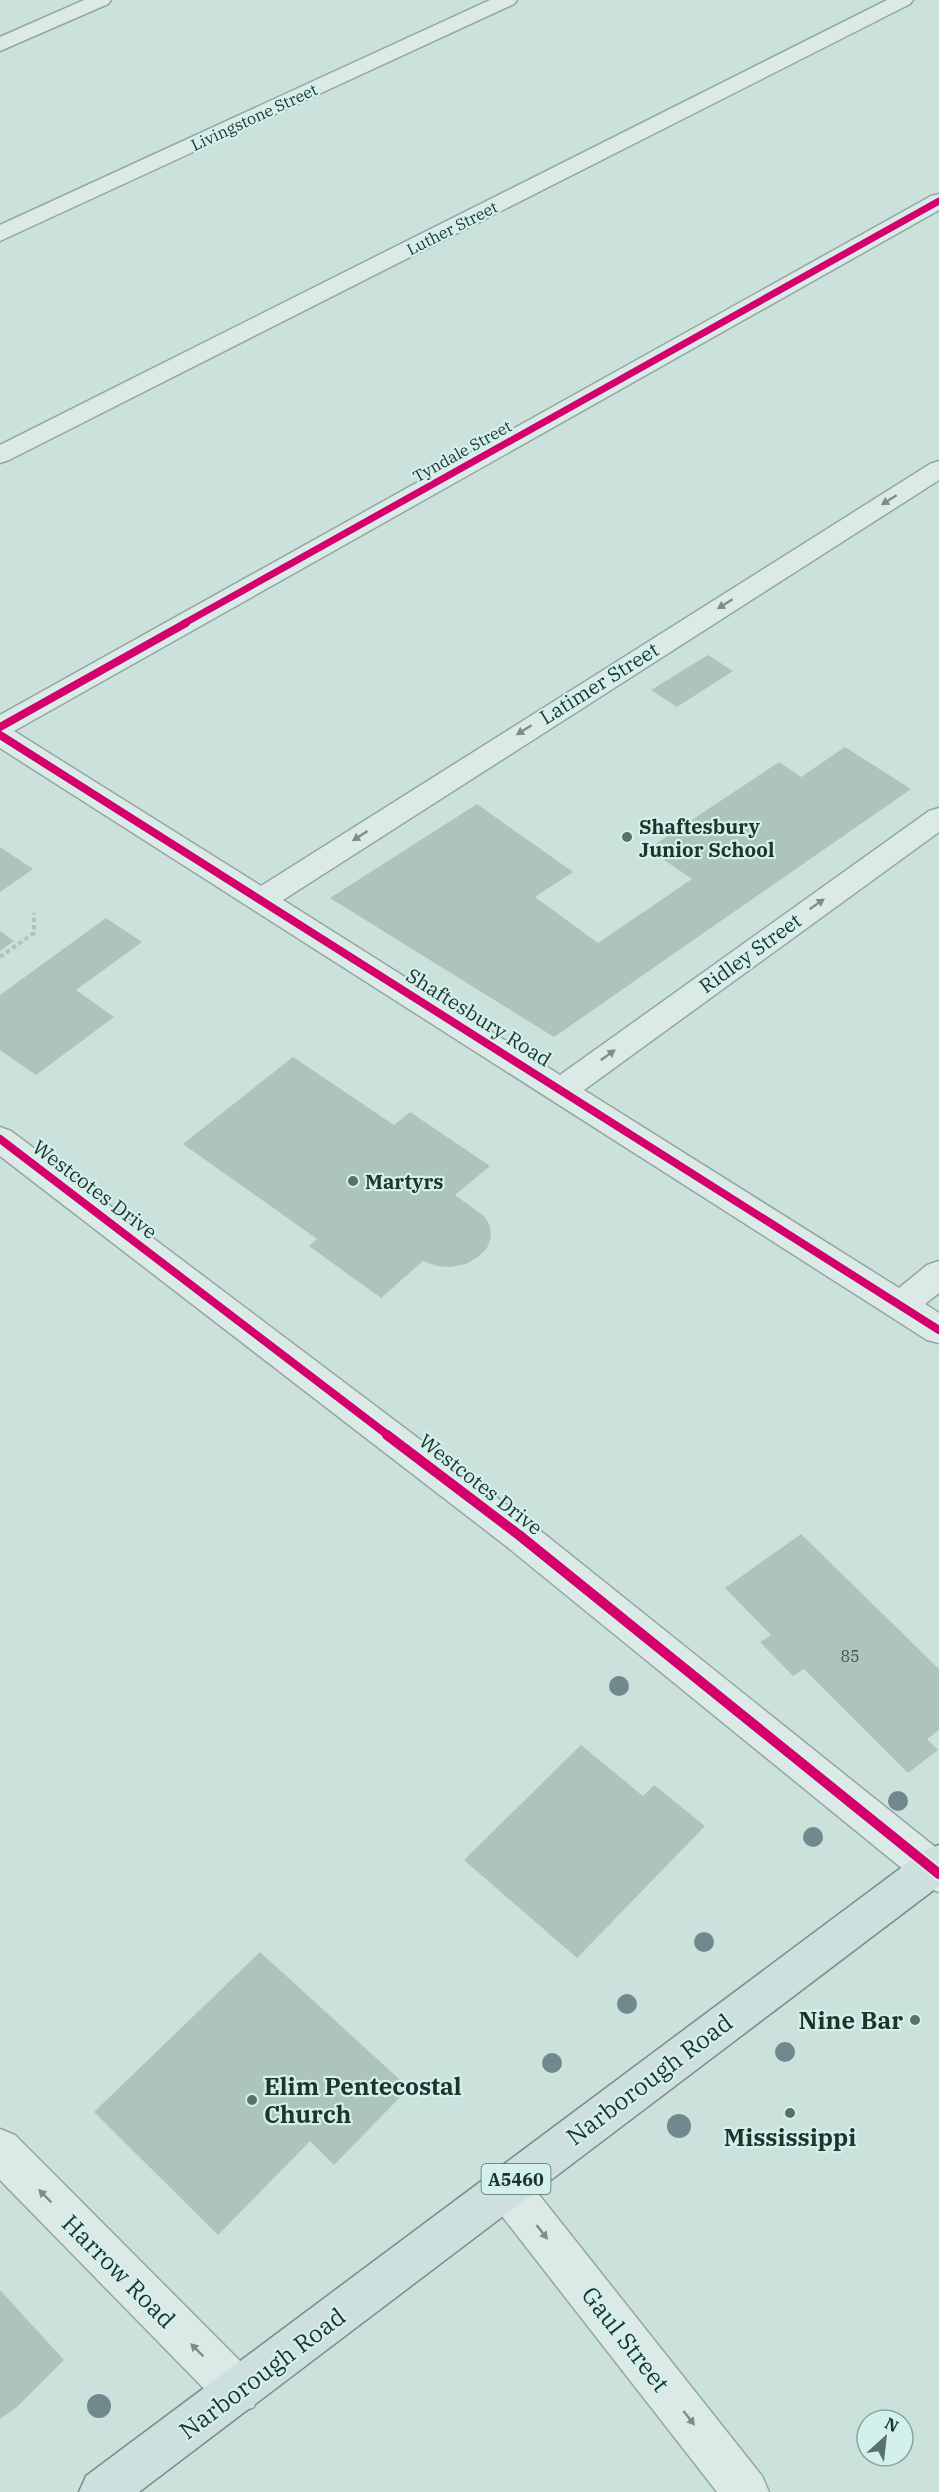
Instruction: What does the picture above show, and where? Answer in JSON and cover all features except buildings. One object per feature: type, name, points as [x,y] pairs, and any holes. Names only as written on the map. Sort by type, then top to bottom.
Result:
[{"type":"main road","name":"Narborough Road","points":[[102,2492],[506,2187],[937,1868]]},
{"type":"street","points":[[0,45],[68,5],[102,0]]},
{"type":"street","name":"Livingstone Street","points":[[0,234],[507,0]]},
{"type":"street","name":"Luther Street","points":[[0,455],[903,0]]},
{"type":"street","name":"Tyndale Street","points":[[0,727],[939,201]]},
{"type":"street","name":"Latimer Street","points":[[261,900],[510,739],[939,469]]},
{"type":"street","name":"Shaftesbury Road","points":[[0,735],[939,1330]]},
{"type":"street","name":"Ridley Street","points":[[561,1090],[939,818]]},
{"type":"street","name":"Westcotes Drive","points":[[0,1139],[519,1535],[937,1868]]},
{"type":"street","points":[[900,1306],[939,1274]]},
{"type":"street","name":"Harrow Road","points":[[0,2150],[238,2391]]},
{"type":"street","name":"Gaul Street","points":[[506,2187],[746,2492]]},
{"type":"path","points":[[0,957],[34,933],[34,914]]},
{"type":"cycle path","points":[[0,727],[939,201]]},
{"type":"cycle path","points":[[0,735],[939,1330]]},
{"type":"cycle path","points":[[0,1139],[519,1535],[939,1874]]},
{"type":"place","name":"Shaftesbury Junior School","points":[[627,837]]},
{"type":"place","name":"Martyrs","points":[[353,1181]]},
{"type":"place","name":"Nine Bar","points":[[915,2020]]},
{"type":"place","name":"Elim Pentecostal Church","points":[[252,2100]]},
{"type":"place","name":"Mississippi","points":[[790,2113]]}]
